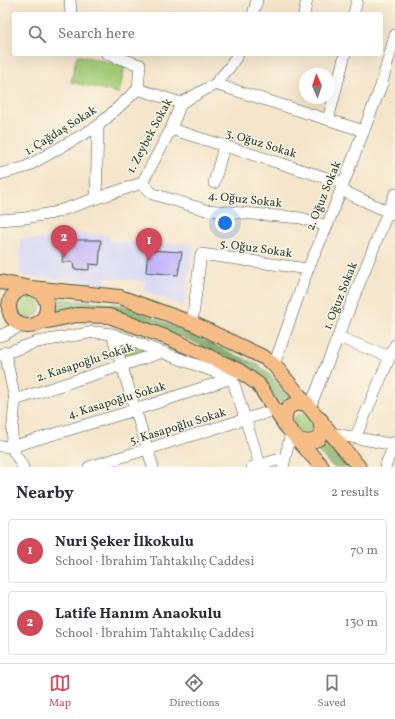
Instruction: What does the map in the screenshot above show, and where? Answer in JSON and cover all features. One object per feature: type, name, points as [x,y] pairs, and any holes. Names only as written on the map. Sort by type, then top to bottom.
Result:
[{"type":"main road","points":[[0,282],[31,288],[120,297],[192,323],[265,358],[274,365],[309,405],[330,433],[360,467]]},
{"type":"main road","points":[[18,323],[9,311],[10,300],[16,292],[26,288],[31,288],[43,294],[46,300],[46,313],[39,322]]},
{"type":"main road","points":[[0,314],[18,323],[34,325],[39,322],[76,315],[109,316],[171,339],[235,374],[258,384],[291,433],[322,467]]},
{"type":"main road","points":[[309,405],[297,403],[289,406],[284,414],[291,433],[309,442],[318,439],[321,432],[321,420]]},
{"type":"street","points":[[70,0],[71,12]]},
{"type":"street","points":[[254,12],[257,0]]},
{"type":"street","points":[[304,12],[307,0]]},
{"type":"street","points":[[354,12],[357,0]]},
{"type":"street","name":"2. Oğuz Sokak","points":[[274,365],[308,269],[327,226],[381,86],[395,35]]},
{"type":"street","points":[[113,56],[140,65],[138,89],[181,103]]},
{"type":"street","name":"1. Zeybek Sokak","points":[[0,220],[25,218],[53,213],[142,183],[171,129],[181,103],[215,84],[229,68],[237,56]]},
{"type":"street","points":[[328,120],[344,56]]},
{"type":"street","points":[[215,84],[364,131]]},
{"type":"street","name":"1. Çağdaş Sokak","points":[[0,174],[26,167],[98,126],[138,89]]},
{"type":"street","points":[[96,199],[98,126]]},
{"type":"street","name":"3. Oğuz Sokak","points":[[171,129],[342,187],[392,213]]},
{"type":"street","points":[[214,183],[224,146]]},
{"type":"street","name":"4. Oğuz Sokak","points":[[142,183],[153,194],[206,210],[301,218],[327,226]]},
{"type":"street","name":"1. Oğuz Sokak","points":[[309,405],[392,213],[395,194]]},
{"type":"street","name":"5. Oğuz Sokak","points":[[192,323],[201,254],[308,269]]},
{"type":"street","points":[[0,336],[18,323]]},
{"type":"street","points":[[23,467],[6,447],[15,400],[3,353],[37,342],[94,332],[112,334],[163,352],[235,374],[256,466],[283,462],[291,433]]},
{"type":"street","points":[[112,334],[153,467]]},
{"type":"street","points":[[338,338],[390,357]]},
{"type":"street","points":[[356,436],[395,346]]},
{"type":"street","name":"2. Kasapoğlu Sokak","points":[[15,400],[163,352]]},
{"type":"street","name":"4. Kasapoğlu Sokak","points":[[6,447],[135,410],[235,374]]},
{"type":"street","name":"5. Kasapoğlu Sokak","points":[[88,467],[275,410]]},
{"type":"street","points":[[330,433],[356,436],[395,444],[385,467]]},
{"type":"shaded area","points":[[60,233],[109,235],[109,241],[194,244],[184,306],[143,290],[146,281],[106,277],[105,284],[20,275],[20,239],[57,239]]},
{"type":"green space","points":[[77,56],[125,66],[119,93],[71,82]]},
{"type":"green space","points":[[25,296],[33,296],[40,303],[40,311],[33,318],[25,318],[18,311],[18,303]]},
{"type":"green space","points":[[55,298],[122,305],[132,308],[260,366],[292,396],[283,407],[260,377],[247,367],[194,342],[119,313],[78,309],[57,311]]},
{"type":"green space","points":[[121,342],[149,351],[126,359]]},
{"type":"green space","points":[[303,413],[310,416],[313,423],[310,430],[303,433],[296,430],[293,423],[296,416]]},
{"type":"green space","points":[[326,437],[348,467],[333,467],[314,448]]},
{"type":"building","points":[[65,240],[101,240],[99,265],[89,264],[89,270],[74,269],[73,262],[62,262]]},
{"type":"building","points":[[148,250],[182,252],[178,275],[146,272]]},
{"type":"place","name":"Latife Hanım Anaokulu","points":[[64,258]]},
{"type":"place","name":"Nuri Şeker İlkokulu","points":[[149,261]]}]
